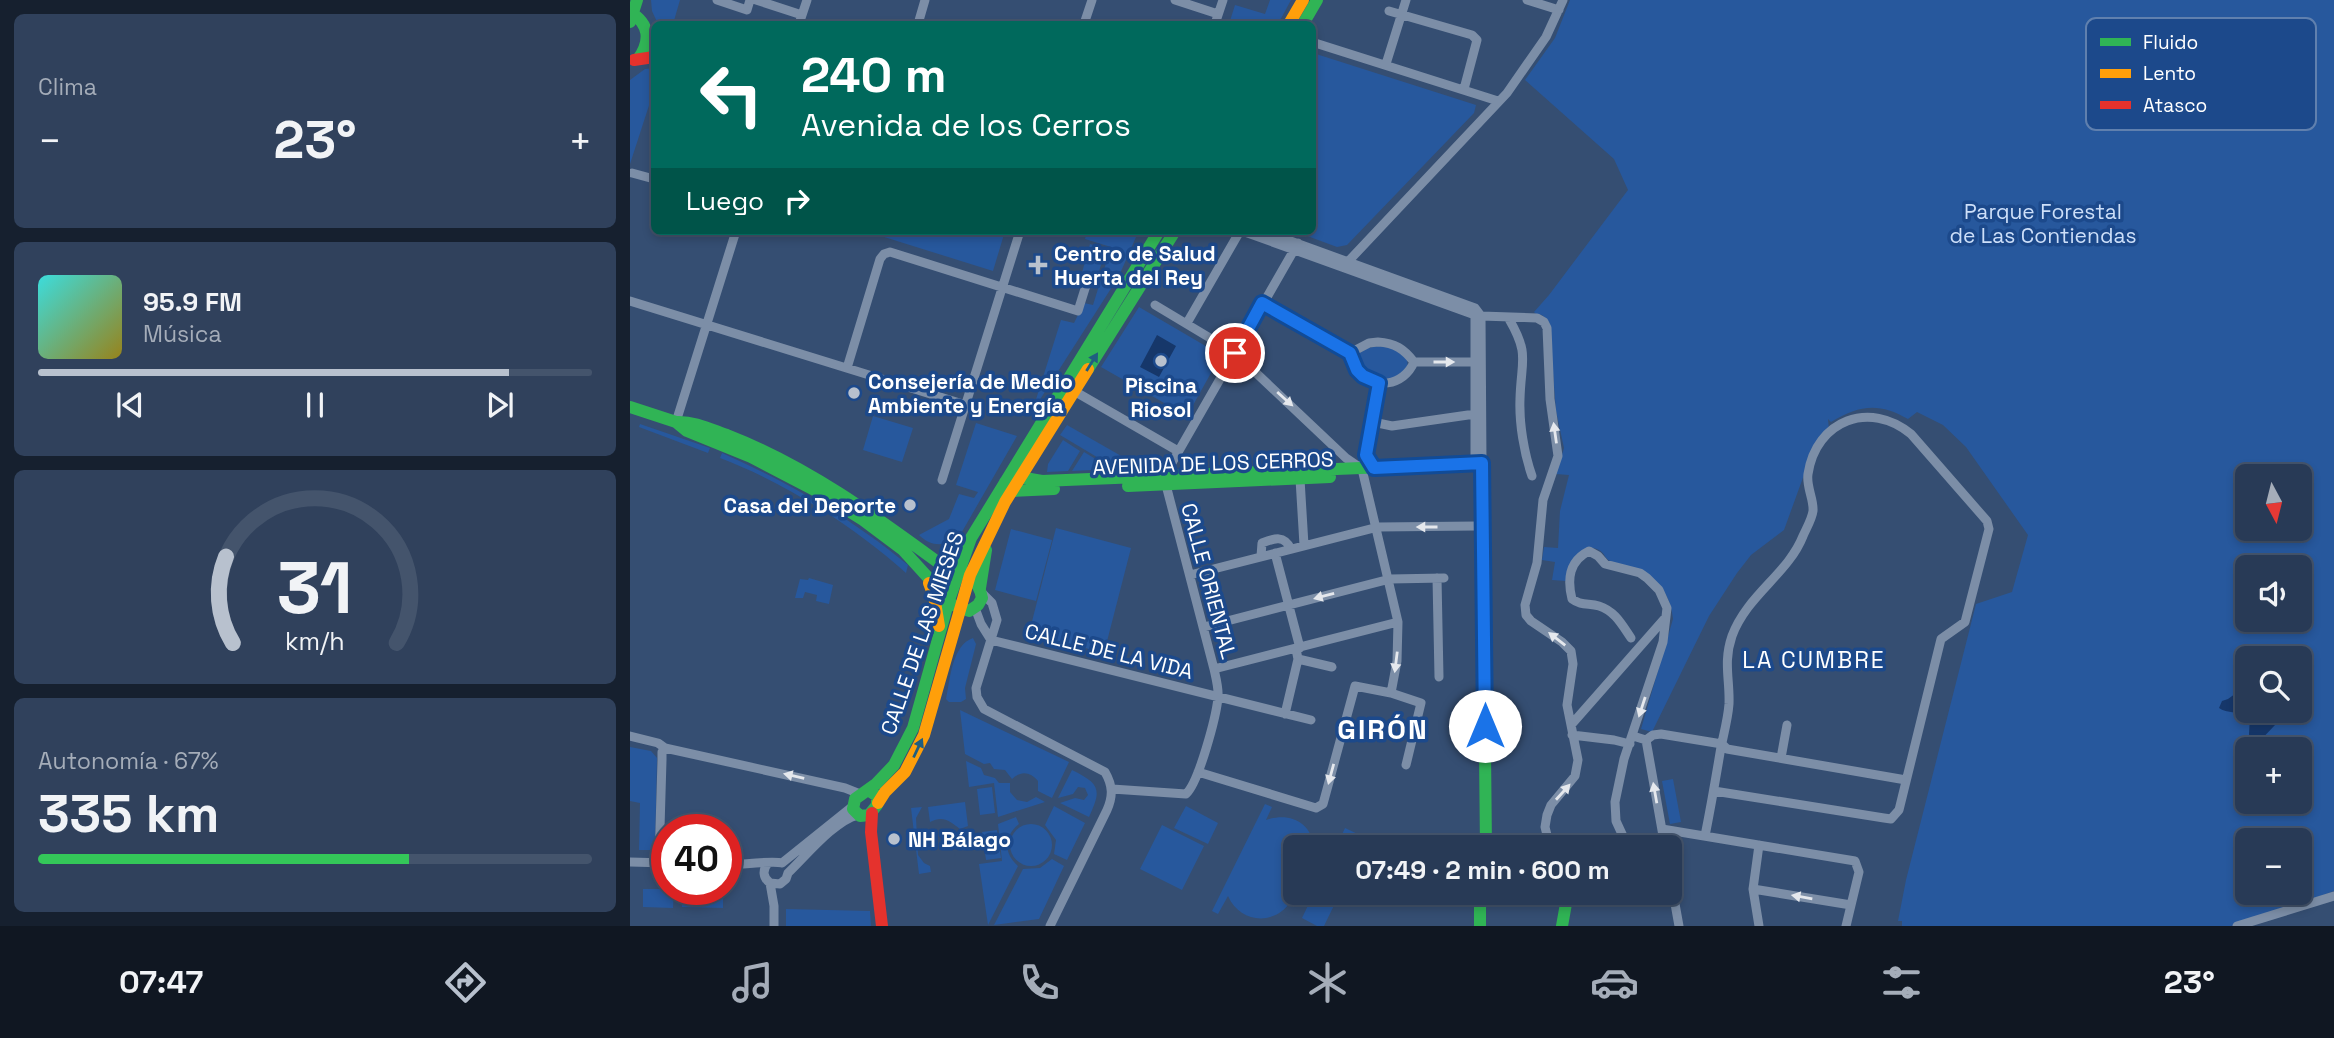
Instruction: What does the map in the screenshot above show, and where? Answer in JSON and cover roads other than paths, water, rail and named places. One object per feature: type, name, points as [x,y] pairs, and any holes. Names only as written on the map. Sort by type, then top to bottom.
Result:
[{"type":"street","points":[[717,0],[747,10],[750,0]]},
{"type":"street","points":[[756,0],[801,20],[807,0]]},
{"type":"street","points":[[919,21],[925,0]]},
{"type":"street","points":[[1085,21],[1092,0]]},
{"type":"street","points":[[1175,0],[1218,14]]},
{"type":"street","points":[[1216,21],[1223,0]]},
{"type":"street","points":[[1305,21],[1317,0]]},
{"type":"street","points":[[1386,64],[1406,0]]},
{"type":"street","points":[[1527,0],[1559,10]]},
{"type":"street","points":[[1345,264],[1507,93],[1530,62],[1563,0]]},
{"type":"street","points":[[1291,21],[1300,5]]},
{"type":"street","points":[[1389,10],[1472,35],[1477,40],[1464,89]]},
{"type":"street","points":[[632,12],[642,19],[651,36],[634,60]]},
{"type":"street","points":[[1316,43],[1498,101]]},
{"type":"street","points":[[632,173],[651,179]]},
{"type":"street","points":[[676,422],[735,235]]},
{"type":"street","points":[[942,480],[1019,235]]},
{"type":"street","points":[[1146,235],[1148,249]]},
{"type":"street","name":"CALLE DE LAS MIESES","points":[[955,569],[987,538],[1008,486],[1019,478],[1029,462],[1157,235]]},
{"type":"street","points":[[1107,338],[1109,326],[1166,235]]},
{"type":"street","name":"CALLE DE LAS MIESES","points":[[782,863],[885,792],[905,772],[919,746],[963,607],[955,569],[971,538],[1008,486],[1068,389],[1107,338],[1172,235]]},
{"type":"street","points":[[1187,323],[1239,235]]},
{"type":"street","points":[[1255,235],[1475,308],[1478,316],[1486,835]]},
{"type":"street","points":[[1271,235],[1296,247]]},
{"type":"street","points":[[1165,480],[1178,451],[1296,247]]},
{"type":"street","points":[[846,368],[880,259],[884,254],[890,252],[1078,311],[1088,279]]},
{"type":"street","points":[[630,301],[966,405]]},
{"type":"street","points":[[1262,303],[1350,353],[1357,370],[1363,376],[1379,383],[1401,380],[1414,362]]},
{"type":"street","points":[[1155,305],[1235,353],[1344,463]]},
{"type":"street","points":[[1478,316],[1531,318],[1544,322],[1547,328],[1550,399],[1558,456],[1543,500],[1537,563],[1525,605],[1526,615],[1531,621],[1563,642],[1571,651],[1573,664],[1567,705],[1578,760],[1571,783],[1551,805],[1546,815],[1547,835]]},
{"type":"street","points":[[1478,316],[1474,362],[1479,467],[1476,526],[1480,835]]},
{"type":"street","points":[[1509,319],[1524,346],[1520,401],[1528,465],[1532,476]]},
{"type":"street","points":[[1350,353],[1369,343],[1387,342],[1402,349],[1414,362],[1474,362]]},
{"type":"street","points":[[1379,383],[1366,465],[1398,622],[1399,638],[1391,693]]},
{"type":"street","points":[[1034,485],[1019,478],[1018,463],[1068,389],[1178,451]]},
{"type":"street","points":[[630,407],[676,422],[687,431],[751,457],[820,493],[863,520],[903,550],[963,607],[991,640]]},
{"type":"street","points":[[1373,422],[1392,426],[1475,414]]},
{"type":"street","points":[[1705,836],[1729,704],[1726,675],[1732,635],[1762,588],[1796,553],[1813,512],[1808,476],[1820,443],[1840,424],[1854,418],[1877,417],[1899,424],[1911,434],[1987,521],[1989,529],[1968,617],[1962,626],[1941,639],[1899,810],[1891,819],[1714,791]]},
{"type":"street","points":[[676,422],[689,421],[742,441],[808,474],[955,569],[981,590],[992,603],[997,620],[976,688],[977,697],[984,709],[1105,772],[1112,789],[1112,799],[1050,926]]},
{"type":"street","points":[[1029,462],[1034,485]]},
{"type":"street","name":"AVENIDA DE LOS CERROS","points":[[1165,480],[1344,463],[1479,467]]},
{"type":"street","name":"AVENIDA DE LOS CERROS","points":[[1008,486],[1165,480],[1300,479],[1366,465]]},
{"type":"street","points":[[1300,479],[1304,545]]},
{"type":"street","name":"CALLE ORIENTAL","points":[[1165,480],[1204,627],[1218,696]]},
{"type":"street","points":[[1190,575],[1378,527],[1476,526]]},
{"type":"street","points":[[963,607],[981,600],[987,538]]},
{"type":"street","points":[[1261,556],[1262,543],[1272,540],[1281,538],[1287,541],[1291,549]]},
{"type":"street","points":[[1622,835],[1616,821],[1615,802],[1631,740],[1663,642],[1667,615],[1665,600],[1659,590],[1640,573],[1605,564],[1589,551],[1580,555],[1570,571],[1572,599],[1577,603],[1599,606],[1611,612],[1631,638]]},
{"type":"street","points":[[1275,553],[1298,652],[1284,714]]},
{"type":"street","points":[[937,585],[937,575],[955,569]]},
{"type":"street","points":[[923,570],[934,596],[940,631]]},
{"type":"street","points":[[1204,627],[1390,579],[1440,578],[1439,677]]},
{"type":"street","name":"CALLE DE LAS MIESES","points":[[788,873],[838,826],[865,805],[894,765],[913,728],[940,631],[963,607]]},
{"type":"street","points":[[1571,725],[1667,615]]},
{"type":"street","points":[[1214,670],[1298,652],[1398,622]]},
{"type":"street","points":[[983,628],[986,651]]},
{"type":"street","points":[[1651,635],[1659,635],[1663,642]]},
{"type":"street","name":"CALLE DE LA VIDA","points":[[991,640],[1311,720]]},
{"type":"street","points":[[1298,652],[1332,667]]},
{"type":"street","points":[[1198,772],[1316,808],[1323,804],[1355,686],[1391,693],[1421,703],[1406,765]]},
{"type":"street","points":[[1112,789],[1186,794],[1192,788],[1198,772],[1218,696]]},
{"type":"street","points":[[1781,758],[1787,725]]},
{"type":"street","points":[[1572,735],[1614,740],[1646,740],[1661,734],[1722,744],[1727,749],[1906,780]]},
{"type":"street","points":[[630,736],[658,743],[665,748],[845,788],[865,805],[871,832],[882,926]]},
{"type":"street","points":[[1646,740],[1663,835]]},
{"type":"street","points":[[663,814],[662,752],[665,748]]},
{"type":"street","points":[[1662,829],[1854,861],[1859,872],[1846,926]]},
{"type":"street","points":[[1759,845],[1753,889],[1759,926]]},
{"type":"street","points":[[742,865],[766,867],[775,861],[782,863],[788,873],[786,879],[775,884]]},
{"type":"street","points":[[630,862],[651,863]]},
{"type":"street","points":[[766,867],[765,879],[775,884]]},
{"type":"street","points":[[774,926],[775,884]]},
{"type":"street","points":[[1753,889],[1851,905]]},
{"type":"street","points":[[2237,926],[2334,896]]},
{"type":"street","points":[[1480,926],[1483,905]]},
{"type":"street","points":[[1485,905],[1487,926]]},
{"type":"street","points":[[1562,926],[1563,905]]},
{"type":"street","points":[[1675,905],[1679,926]]},
{"type":"place","name":"Centro de Salud Huerta del Rey","points":[[1038,265]]},
{"type":"place","name":"Piscina Riosol","points":[[1161,361]]},
{"type":"place","name":"Consejería de Medio Ambiente y Energía","points":[[854,393]]},
{"type":"place","name":"Casa del Deporte","points":[[910,505]]},
{"type":"place","name":"NH Bálago","points":[[894,839]]},
{"type":"district","name":"LA CUMBRE","points":[[1814,660]]},
{"type":"district","name":"GIRÓN","points":[[1383,729]]},
{"type":"park label","name":"Parque Forestal de Las Contiendas","points":[[2043,223]]}]
